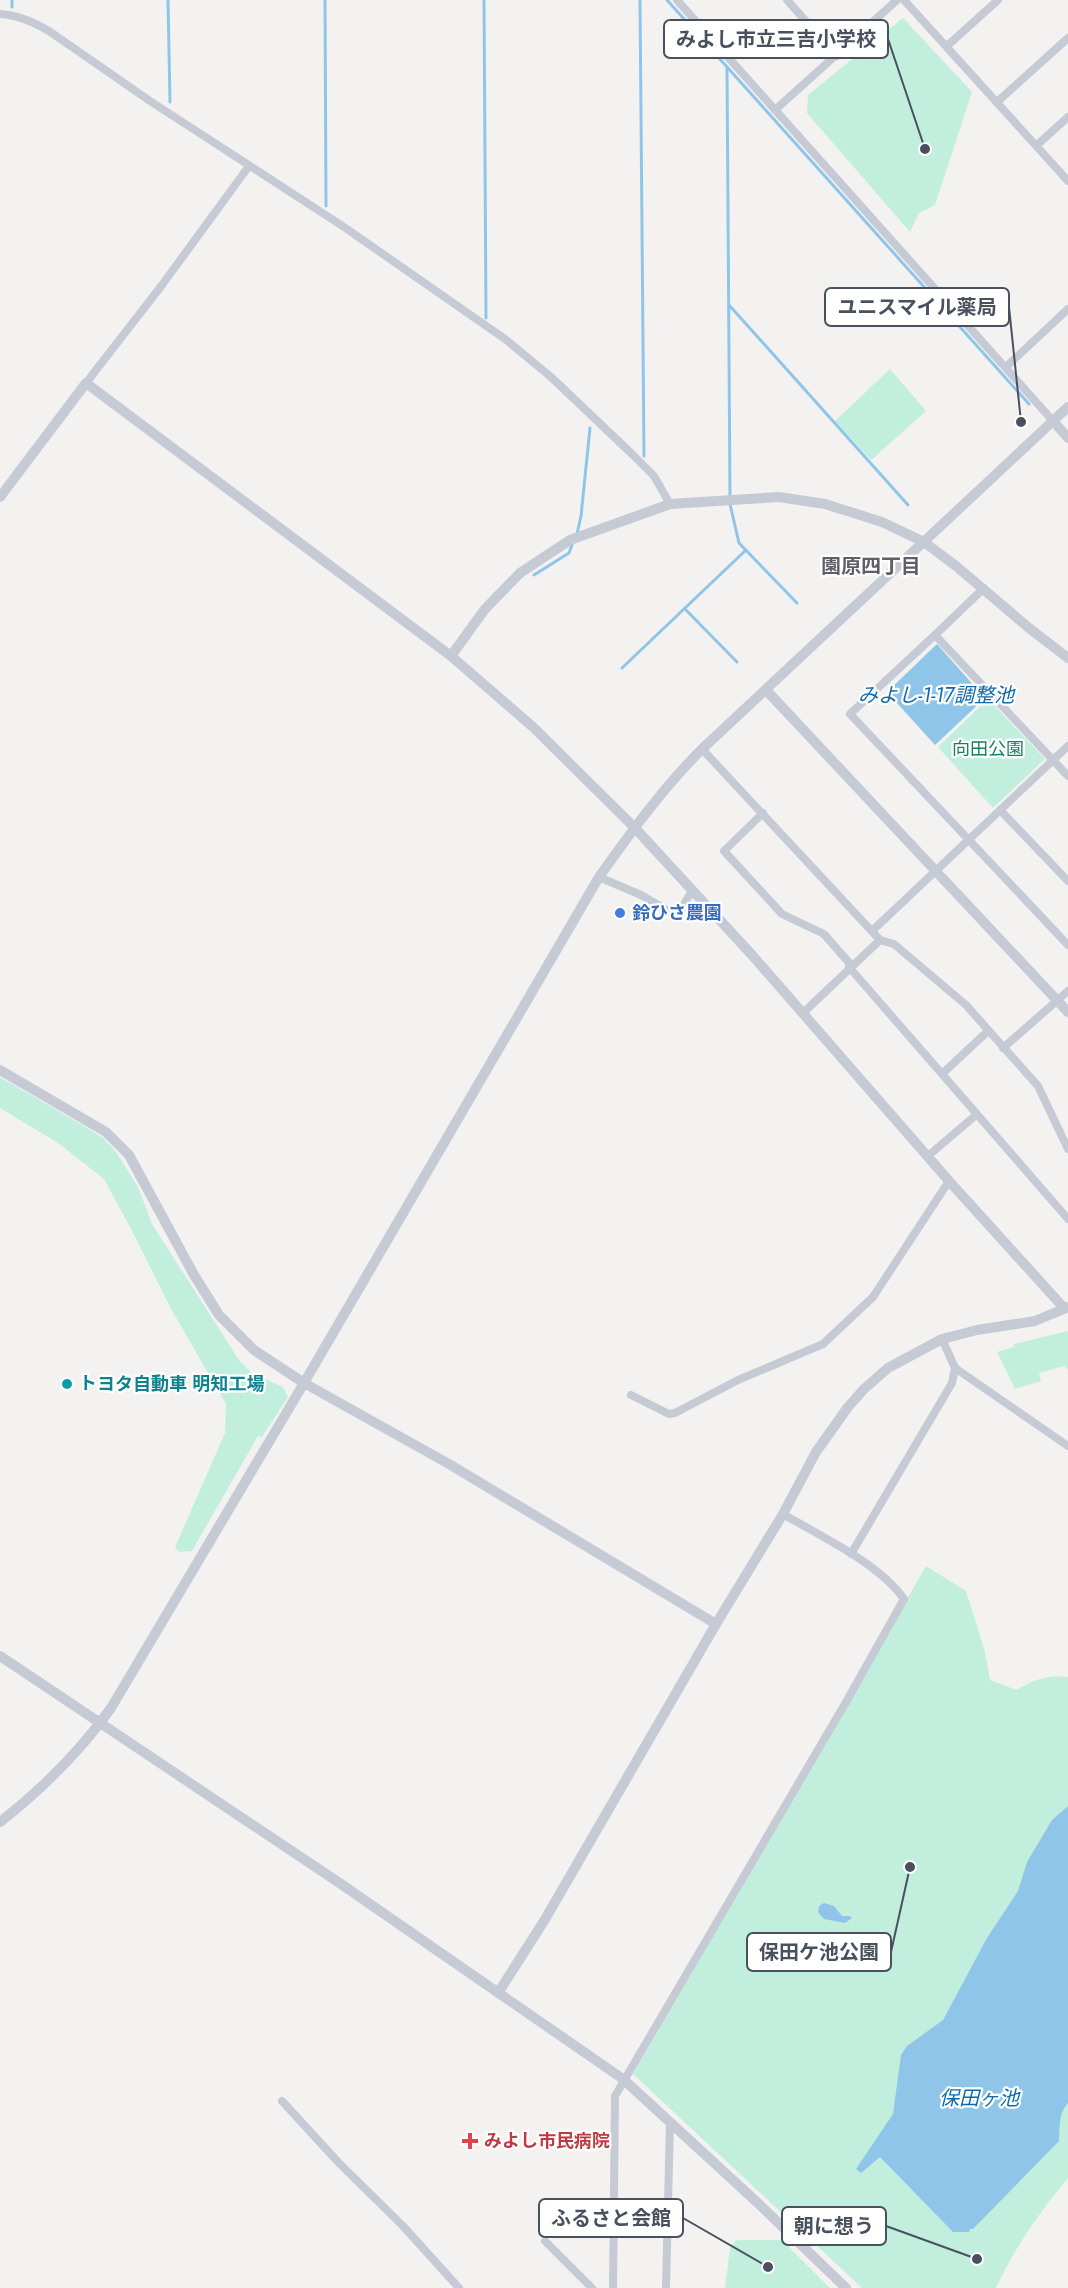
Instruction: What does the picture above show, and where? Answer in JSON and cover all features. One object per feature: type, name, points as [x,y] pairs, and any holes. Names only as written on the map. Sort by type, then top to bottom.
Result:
[{"type":"street","points":[[677,0],[1068,438]]},
{"type":"street","points":[[788,0],[837,56]]},
{"type":"street","points":[[775,110],[897,0]]},
{"type":"street","points":[[904,0],[1068,181]]},
{"type":"street","points":[[947,46],[998,0]]},
{"type":"street","points":[[0,14],[31,21],[49,32],[443,295],[524,354],[654,476],[670,504]]},
{"type":"street","points":[[997,102],[1068,38]]},
{"type":"street","points":[[1036,146],[1068,117]]},
{"type":"street","points":[[0,497],[162,285],[249,166]]},
{"type":"street","points":[[1006,367],[1068,309]]},
{"type":"street","points":[[86,383],[451,656],[534,728],[634,827],[803,1012],[949,1181],[1066,1307],[1035,1321],[977,1330],[942,1339],[888,1368],[853,1401],[821,1444],[783,1514],[716,1623],[544,1921],[498,1993]]},
{"type":"street","points":[[0,1822],[80,1746],[99,1724],[304,1383],[599,877],[634,827],[676,776],[702,749],[1068,407]]},
{"type":"street","points":[[451,656],[485,609],[520,573],[570,540],[670,504],[779,497],[825,504],[882,522],[924,542],[984,588],[1029,628],[1068,658]]},
{"type":"street","points":[[984,588],[850,714],[1068,945]]},
{"type":"street","points":[[935,635],[1068,776]]},
{"type":"street","points":[[766,690],[1068,1012]]},
{"type":"street","points":[[873,930],[1068,746]]},
{"type":"street","points":[[702,749],[880,939],[894,944],[966,1005],[1038,1086],[1068,1149]]},
{"type":"street","points":[[1000,810],[1068,881]]},
{"type":"street","points":[[763,813],[724,851],[783,914],[824,934],[976,1115],[1068,1219]]},
{"type":"street","points":[[599,877],[641,895],[677,916],[692,891]]},
{"type":"street","points":[[803,1012],[880,939]]},
{"type":"street","points":[[1003,1048],[1068,991]]},
{"type":"street","points":[[943,1073],[988,1031]]},
{"type":"street","points":[[0,1070],[106,1132],[129,1155],[194,1275],[219,1315],[254,1350],[304,1383],[449,1464],[716,1623]]},
{"type":"street","points":[[928,1156],[976,1115]]},
{"type":"street","points":[[631,1395],[669,1414],[675,1413],[747,1375],[823,1344],[873,1298],[949,1181]]},
{"type":"street","points":[[942,1339],[955,1368],[1068,1446]]},
{"type":"street","points":[[851,1554],[952,1383],[955,1368]]},
{"type":"street","points":[[613,2288],[615,2096],[904,1599],[894,1584],[851,1554],[783,1514]]},
{"type":"street","points":[[0,1656],[242,1817],[623,2079],[846,2288]]},
{"type":"street","points":[[282,2101],[339,2163],[404,2226],[459,2288]]},
{"type":"street","points":[[666,2288],[670,2122]]},
{"type":"street","points":[[545,2241],[592,2288]]},
{"type":"green space","points":[[903,18],[972,92],[935,205],[919,213],[910,232],[807,113],[808,95]]},
{"type":"green space","points":[[890,369],[926,411],[871,460],[835,421]]},
{"type":"green space","name":"向田公園","points":[[988,699],[1045,759],[993,808],[938,747]]},
{"type":"green space","points":[[0,1077],[89,1129],[104,1139],[116,1152],[138,1187],[152,1224],[239,1360],[252,1373],[283,1387],[288,1397],[262,1437],[258,1436],[192,1551],[179,1552],[175,1547],[225,1433],[226,1404],[171,1309],[104,1179],[58,1143],[0,1108]]},
{"type":"green space","points":[[1068,1331],[1068,1370],[1064,1366],[1039,1373],[1041,1381],[1015,1389],[997,1352],[1014,1347],[1014,1344]]},
{"type":"green space","points":[[926,1566],[966,1591],[985,1652],[990,1680],[1017,1690],[1041,1679],[1055,1676],[1068,1677],[1068,2178],[1028,2231],[996,2288],[862,2288],[633,2074]]},
{"type":"green space","points":[[736,2240],[782,2240],[830,2288],[725,2288],[730,2248]]},
{"type":"water","name":"みよし-1-17調整池","points":[[937,644],[985,698],[935,745],[887,692]]},
{"type":"water","name":"保田ヶ池","points":[[1068,1806],[1068,2103],[1061,2116],[1059,2141],[973,2229],[969,2232],[953,2232],[880,2157],[861,2173],[856,2169],[893,2114],[901,2055],[907,2046],[943,2020],[987,1938],[1018,1891],[1027,1862],[1052,1820]]},
{"type":"water","points":[[824,1903],[834,1906],[842,1916],[852,1918],[845,1923],[824,1919],[818,1912],[819,1906]]},
{"type":"waterway","points":[[12,0],[12,7]]},
{"type":"waterway","points":[[168,0],[170,102]]},
{"type":"waterway","points":[[325,0],[326,206]]},
{"type":"waterway","points":[[484,0],[486,318]]},
{"type":"waterway","points":[[640,0],[644,456]]},
{"type":"waterway","points":[[667,0],[1029,404]]},
{"type":"waterway","points":[[727,67],[730,497]]},
{"type":"waterway","points":[[729,305],[908,505]]},
{"type":"waterway","points":[[577,534],[590,428]]},
{"type":"waterway","points":[[730,504],[739,543],[797,603]]},
{"type":"waterway","points":[[534,575],[569,553],[573,542]]},
{"type":"waterway","points":[[622,668],[746,550]]},
{"type":"waterway","points":[[685,609],[737,662]]},
{"type":"place","name":"みよし市立三吉小学校","points":[[925,149]]},
{"type":"place","name":"ユニスマイル薬局","points":[[1021,422]]},
{"type":"place","name":"鈴ひさ農園","points":[[620,913]]},
{"type":"place","name":"トヨタ自動車 明知工場","points":[[67,1384]]},
{"type":"place","name":"保田ケ池公園","points":[[910,1867]]},
{"type":"place","name":"みよし市民病院","points":[[470,2141]]},
{"type":"place","name":"朝に想う","points":[[977,2259]]},
{"type":"place","name":"ふるさと会館","points":[[768,2267]]},
{"type":"district","name":"園原四丁目","points":[[871,566]]}]
